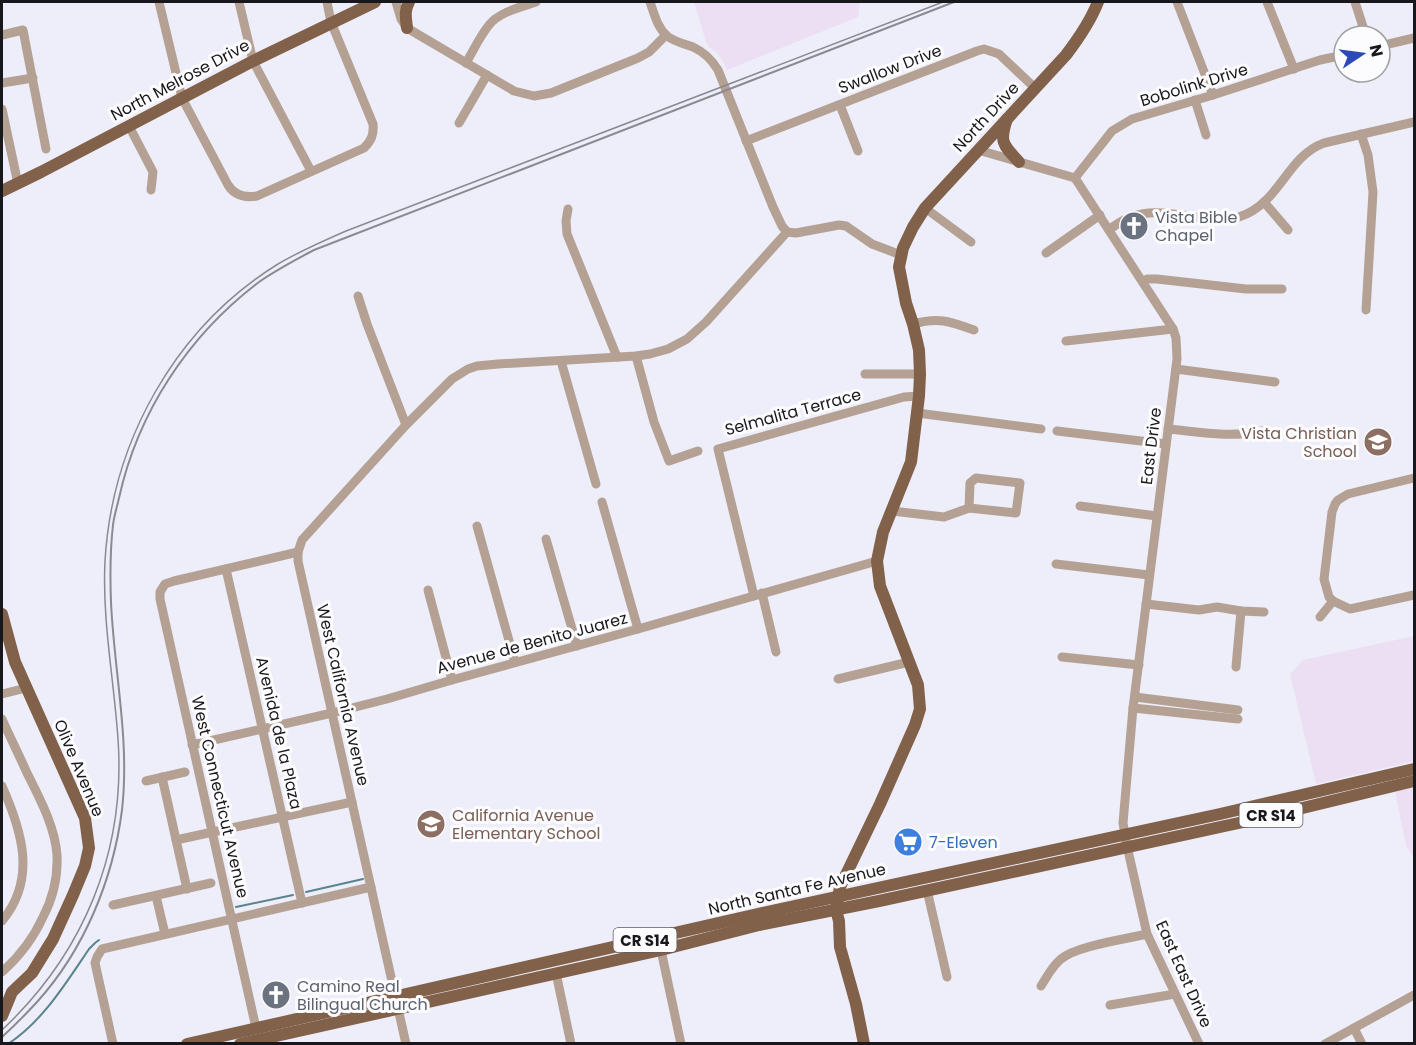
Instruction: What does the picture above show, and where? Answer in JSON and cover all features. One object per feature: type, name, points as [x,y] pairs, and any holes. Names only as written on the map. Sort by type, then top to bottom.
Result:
[{"type":"main road","name":"North Melrose Drive","points":[[2,190],[18,184],[253,61],[375,2]]},
{"type":"main road","points":[[407,28],[405,14],[409,2]]},
{"type":"main road","name":"North Drive","points":[[901,255],[913,227],[925,208],[1066,55],[1091,20],[1098,2]]},
{"type":"main road","points":[[1007,118],[1003,130],[1005,147],[1020,162]]},
{"type":"main road","points":[[864,1044],[840,946],[836,910],[838,897],[841,884],[880,804],[920,709],[918,685],[880,586],[877,561],[884,532],[911,462],[919,396],[919,350],[901,284],[899,267],[901,255]]},
{"type":"main road","name":"Olive Avenue","points":[[2,614],[15,662],[85,818],[89,848],[74,895],[53,939],[32,973],[7,994],[2,1014]]},
{"type":"main road","name":"North Santa Fe Avenue","points":[[396,1002],[466,993],[661,950],[759,925],[927,890],[1220,814],[1414,769]]},
{"type":"main road","name":"North Santa Fe Avenue","points":[[240,1044],[258,1037],[509,971],[838,897],[1126,840],[1257,819],[1414,782]]},
{"type":"main road","points":[[466,993],[480,983],[506,977],[509,971]]},
{"type":"main road","name":"North Santa Fe Avenue","points":[[187,1044],[258,1037]]},
{"type":"street","points":[[159,2],[182,98],[228,185],[233,192],[246,197],[257,196],[364,148],[377,139],[331,22],[327,2]]},
{"type":"street","points":[[239,2],[253,61],[311,171]]},
{"type":"street","points":[[396,2],[401,19],[407,28],[514,91],[534,96],[551,93],[638,58],[649,52],[666,35]]},
{"type":"street","points":[[466,63],[489,25],[506,13],[536,2]]},
{"type":"street","points":[[650,2],[659,26],[666,35],[700,51],[718,70],[773,207],[787,232],[796,233],[838,225],[846,226],[872,244],[901,255]]},
{"type":"street","points":[[1177,2],[1213,95]]},
{"type":"street","points":[[1267,2],[1294,69]]},
{"type":"street","points":[[1355,2],[1362,24]]},
{"type":"street","points":[[2,35],[22,30],[46,149]]},
{"type":"street","points":[[1392,43],[1414,38]]},
{"type":"street","name":"Swallow Drive","points":[[746,141],[977,51],[992,51],[999,54],[1035,88]]},
{"type":"street","name":"Bobolink Drive","points":[[1075,178],[1112,131],[1132,119],[1332,58]]},
{"type":"street","points":[[459,123],[487,75]]},
{"type":"street","points":[[2,83],[33,78]]},
{"type":"street","points":[[1195,100],[1206,135]]},
{"type":"street","points":[[840,105],[858,151]]},
{"type":"street","points":[[2,109],[18,184]]},
{"type":"street","points":[[1109,230],[1135,215],[1155,212],[1216,219],[1230,219],[1251,213],[1272,195],[1296,162],[1314,147],[1414,122]]},
{"type":"street","points":[[129,126],[153,172],[151,189]]},
{"type":"street","points":[[1362,134],[1368,155],[1373,192],[1366,309]]},
{"type":"street","points":[[978,150],[1075,178]]},
{"type":"street","name":"East Drive","points":[[1075,178],[1173,329],[1178,359],[1133,708],[1123,823],[1126,840]]},
{"type":"street","points":[[1264,202],[1288,230]]},
{"type":"street","points":[[925,208],[971,242]]},
{"type":"street","points":[[568,209],[567,234],[617,357]]},
{"type":"street","points":[[1046,253],[1100,215]]},
{"type":"street","points":[[226,569],[298,552],[302,540],[406,426],[452,379],[468,369],[498,364],[636,356],[668,349],[687,339],[706,322],[787,232]]},
{"type":"street","points":[[1143,282],[1148,279],[1157,279],[1246,289],[1282,289]]},
{"type":"street","points":[[358,296],[406,426]]},
{"type":"street","points":[[913,324],[929,320],[951,322],[974,330]]},
{"type":"street","points":[[1066,341],[1173,329]]},
{"type":"street","points":[[636,356],[654,422],[669,461],[698,451]]},
{"type":"street","points":[[561,361],[596,484]]},
{"type":"street","points":[[1176,369],[1275,382]]},
{"type":"street","points":[[865,374],[920,374]]},
{"type":"street","name":"Selmalita Terrace","points":[[758,595],[718,449],[904,397],[919,396]]},
{"type":"street","points":[[917,413],[1041,429]]},
{"type":"street","points":[[1168,429],[1226,435],[1245,435],[1262,431]]},
{"type":"street","points":[[1057,431],[1167,444]]},
{"type":"street","points":[[892,511],[944,517],[969,508],[1016,513],[1020,483],[976,478],[970,483],[969,508]]},
{"type":"street","points":[[1414,478],[1348,494],[1338,500],[1332,512],[1324,579],[1329,597],[1350,609],[1414,595]]},
{"type":"street","points":[[602,502],[638,629]]},
{"type":"street","points":[[1080,506],[1157,516]]},
{"type":"street","points":[[477,526],[515,662]]},
{"type":"street","points":[[546,539],[577,646]]},
{"type":"street","name":"West California Avenue","points":[[298,552],[298,561],[406,1044]]},
{"type":"street","name":"Avenue de Benito Juarez","points":[[192,745],[387,699],[877,561]]},
{"type":"street","points":[[1056,564],[1149,575]]},
{"type":"street","name":"West Connecticut Avenue","points":[[226,569],[165,584],[160,592],[160,598],[258,1037]]},
{"type":"street","name":"Avenida de la Plaza","points":[[226,569],[302,903]]},
{"type":"street","points":[[428,590],[452,680]]},
{"type":"street","points":[[758,595],[776,652]]},
{"type":"street","points":[[1320,617],[1333,601]]},
{"type":"street","points":[[1146,604],[1199,610],[1217,607],[1264,612]]},
{"type":"street","points":[[1236,667],[1241,611]]},
{"type":"street","points":[[1062,657],[1139,664]]},
{"type":"street","points":[[838,679],[909,662]]},
{"type":"street","points":[[2,694],[26,687]]},
{"type":"street","points":[[1133,708],[1238,714],[1135,697]]},
{"type":"street","points":[[2,719],[39,796],[51,827],[57,853],[55,886],[48,908],[35,934],[17,958],[2,972]]},
{"type":"street","points":[[146,781],[185,772]]},
{"type":"street","points":[[162,777],[187,889]]},
{"type":"street","points":[[2,786],[14,813],[23,859],[22,880],[16,899],[2,921]]},
{"type":"street","points":[[176,840],[352,802]]},
{"type":"street","name":"East East Drive","points":[[1126,840],[1147,934],[1198,1044]]},
{"type":"street","points":[[112,905],[211,884]]},
{"type":"street","points":[[113,1044],[95,963],[102,949],[371,887]]},
{"type":"street","points":[[927,890],[947,977]]},
{"type":"street","points":[[156,896],[165,934]]},
{"type":"street","points":[[1041,986],[1053,967],[1062,958],[1081,949],[1147,934]]},
{"type":"street","points":[[661,950],[681,1044]]},
{"type":"street","points":[[556,973],[572,1044]]},
{"type":"street","points":[[1110,1005],[1175,994]]},
{"type":"street","points":[[1325,1044],[1414,995]]},
{"type":"street","points":[[1354,1028],[1362,1044]]},
{"type":"shaded area","points":[[694,2],[860,2],[858,17],[727,70],[717,53],[706,42]]},
{"type":"shaded area","points":[[1414,636],[1414,761],[1316,784],[1290,674],[1303,660]]},
{"type":"shaded area","points":[[1414,787],[1414,859],[1406,845],[1395,791]]},
{"type":"waterway","points":[[306,892],[363,879]]},
{"type":"waterway","points":[[236,907],[293,895]]},
{"type":"waterway","points":[[8,1044],[21,1035],[43,1013],[89,949],[99,940]]},
{"type":"tram line","points":[[2,1030],[31,1000],[56,968],[77,934],[94,898],[106,860],[115,821],[119,781],[118,739],[105,605],[105,561],[110,516],[120,473],[136,431],[156,392],[180,354],[208,321],[241,290],[278,264],[346,231],[943,2]]},
{"type":"railway","points":[[2,1037],[37,1002],[69,960],[94,913],[112,862],[118,836],[124,784],[123,732],[111,602],[110,573],[114,518],[128,466],[153,406],[169,378],[210,326],[259,282],[314,250],[954,2]]},
{"type":"place","name":"Vista Bible Chapel","points":[[1134,226]]},
{"type":"place","name":"Vista Christian School","points":[[1378,442]]},
{"type":"place","name":"California Avenue Elementary School","points":[[431,824]]},
{"type":"place","name":"7-Eleven","points":[[908,842]]},
{"type":"place","name":"Camino Real Bilingual Church","points":[[276,995]]}]
